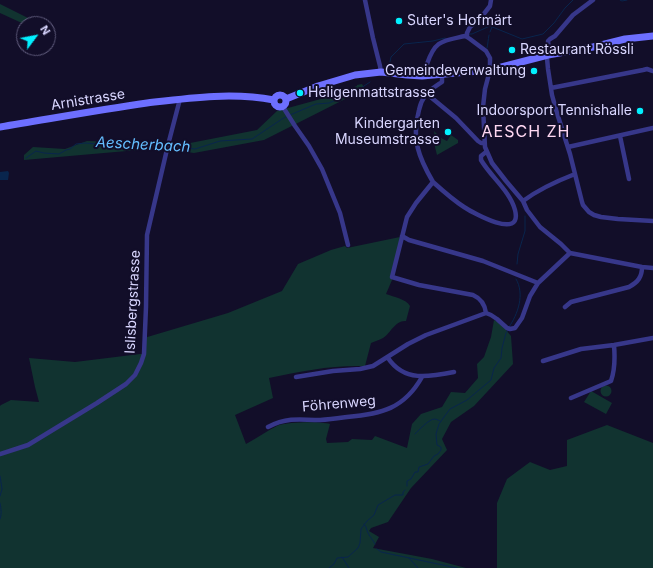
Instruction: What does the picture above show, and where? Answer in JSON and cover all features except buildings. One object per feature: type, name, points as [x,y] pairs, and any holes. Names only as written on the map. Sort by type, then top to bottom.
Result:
[{"type":"street","points":[[365,0],[381,72]]},
{"type":"street","points":[[467,35],[470,27],[490,6],[491,0]]},
{"type":"street","points":[[593,0],[573,15],[556,36],[548,41],[548,70],[557,113],[568,147],[582,202],[589,212],[601,217],[653,221]]},
{"type":"street","points":[[422,76],[430,53],[434,47],[441,42],[467,35]]},
{"type":"street","points":[[467,35],[482,48],[490,58],[490,70],[485,88],[483,107],[484,143],[486,152],[492,163],[523,201],[527,210],[540,228],[570,253],[653,268]]},
{"type":"street","points":[[286,112],[286,99],[318,86],[356,75],[381,72],[422,76],[490,70],[548,55],[625,39],[653,36]]},
{"type":"street","points":[[551,88],[647,69],[653,71]]},
{"type":"street","points":[[442,75],[442,82],[427,94],[421,102],[415,127],[416,143],[425,167],[433,182],[459,204],[483,218],[501,224],[512,224],[516,220],[516,213],[513,203],[482,162],[481,156],[486,152]]},
{"type":"street","points":[[427,94],[456,118],[478,141],[484,143]]},
{"type":"street","name":"Arnistrasse","points":[[0,127],[180,99],[245,96],[274,100],[280,95],[286,99]]},
{"type":"street","name":"Islisbergstrasse","points":[[0,454],[28,445],[114,392],[126,384],[135,375],[144,354],[147,235],[167,147],[180,99]]},
{"type":"street","points":[[274,100],[275,104],[286,112],[322,168],[340,213],[348,245]]},
{"type":"street","points":[[568,147],[653,128]]},
{"type":"street","points":[[620,136],[629,179]]},
{"type":"street","points":[[523,201],[529,196],[548,186],[575,174]]},
{"type":"street","points":[[433,182],[416,203],[407,218],[392,277],[419,285],[474,295],[483,303],[486,313]]},
{"type":"street","points":[[402,236],[409,240],[483,261],[538,283]]},
{"type":"street","points":[[296,377],[373,366],[388,358],[408,344],[426,335],[486,313],[497,319],[508,329],[515,328],[522,318],[530,296],[538,283],[570,253]]},
{"type":"street","points":[[564,307],[571,302],[636,284],[640,278],[642,267]]},
{"type":"street","points":[[543,361],[581,349],[653,338]]},
{"type":"street","points":[[571,398],[611,381],[615,354],[614,345]]},
{"type":"street","points":[[388,358],[392,364],[400,369],[422,377],[454,372]]},
{"type":"street","name":"Föhrenweg","points":[[268,427],[288,420],[330,419],[368,415],[380,412],[391,408],[402,401],[411,393],[422,377]]},
{"type":"green space","points":[[0,4],[24,16],[16,16],[16,20],[0,13]]},
{"type":"green space","points":[[362,84],[365,89],[264,140],[194,153],[161,148],[24,160],[24,155],[33,147],[65,149],[87,141],[185,144],[257,130],[277,111],[328,97],[339,96],[355,89],[354,87],[357,85]]},
{"type":"green space","points":[[434,131],[441,138],[447,141],[451,135],[458,140],[458,143],[437,155],[433,139],[435,139]]},
{"type":"green space","points":[[400,237],[395,273],[386,294],[403,300],[410,306],[406,321],[402,321],[396,325],[383,338],[371,343],[365,366],[341,366],[317,369],[269,378],[273,398],[235,415],[246,444],[279,425],[312,422],[330,424],[326,439],[327,443],[348,442],[352,439],[372,440],[375,436],[407,448],[412,424],[421,414],[442,407],[451,392],[465,393],[478,378],[477,364],[484,357],[491,337],[494,320],[501,324],[511,336],[513,364],[474,406],[451,422],[442,439],[447,450],[411,488],[388,522],[371,528],[369,531],[379,537],[373,548],[432,559],[466,568],[0,568],[0,406],[11,400],[39,402],[29,358],[75,362],[143,354],[144,338],[228,313],[282,291],[298,264],[331,250],[345,246],[347,248]]},
{"type":"green space","points":[[604,386],[608,386],[610,387],[610,395],[604,396],[601,393],[601,389]]},
{"type":"green space","points":[[591,391],[612,403],[606,414],[584,402]]},
{"type":"green space","points":[[607,425],[653,443],[653,568],[497,568],[497,503],[507,479],[530,462],[550,470],[567,466],[567,440]]},
{"type":"water","points":[[8,171],[8,180],[0,180],[0,172]]},
{"type":"waterway","name":"Aescherbach","points":[[468,34],[472,34],[490,26],[522,39],[543,34],[573,0]]},
{"type":"waterway","name":"Aescherbach","points":[[620,0],[627,0]]},
{"type":"waterway","name":"Aescherbach","points":[[490,32],[492,27]]},
{"type":"waterway","points":[[487,48],[489,35]]},
{"type":"waterway","name":"Aescherbach","points":[[389,66],[391,57],[404,44],[433,41],[445,38]]},
{"type":"waterway","name":"Aescherbach","points":[[290,115],[316,104],[329,103],[358,90],[370,82]]},
{"type":"waterway","name":"Aescherbach","points":[[169,146],[195,149],[220,141],[252,139],[288,116]]},
{"type":"waterway","name":"Aescherbach","points":[[26,158],[36,151],[59,154],[70,149],[76,144],[85,143],[109,145],[116,144],[120,147],[166,146]]},
{"type":"waterway","points":[[517,264],[518,254],[525,231],[525,216]]},
{"type":"waterway","points":[[509,327],[518,310],[519,304],[520,291],[516,279]]},
{"type":"waterway","points":[[407,486],[407,481],[411,479],[415,472],[418,472],[419,467],[428,464],[441,450],[441,447],[437,445],[436,434],[439,424],[450,409],[467,400],[491,380],[494,368],[501,358],[502,348],[508,330]]},
{"type":"waterway","points":[[415,434],[429,421],[435,419],[440,421]]},
{"type":"waterway","points":[[0,476],[2,489],[0,496]]},
{"type":"waterway","points":[[329,568],[334,564],[337,558],[348,557],[358,548],[361,529],[374,515],[378,505],[395,495],[403,495],[405,490]]},
{"type":"waterway","points":[[0,503],[0,519]]},
{"type":"waterway","points":[[364,524],[367,532],[375,544]]},
{"type":"waterway","points":[[377,549],[381,552],[457,568]]},
{"type":"waterway","points":[[342,557],[349,568]]},
{"type":"waterway","points":[[409,558],[418,568]]},
{"type":"place","name":"Suter's Hofmärt","points":[[399,21]]},
{"type":"place","name":"Restaurant Rössli","points":[[512,50]]},
{"type":"place","name":"Gemeindeverwaltung","points":[[534,71]]},
{"type":"place","name":"Heligenmattstrasse","points":[[300,93]]},
{"type":"place","name":"Indoorsport Tennishalle","points":[[640,111]]},
{"type":"place","name":"Kindergarten Museumstrasse","points":[[448,132]]},
{"type":"district","name":"AESCH ZH","points":[[526,132]]}]
